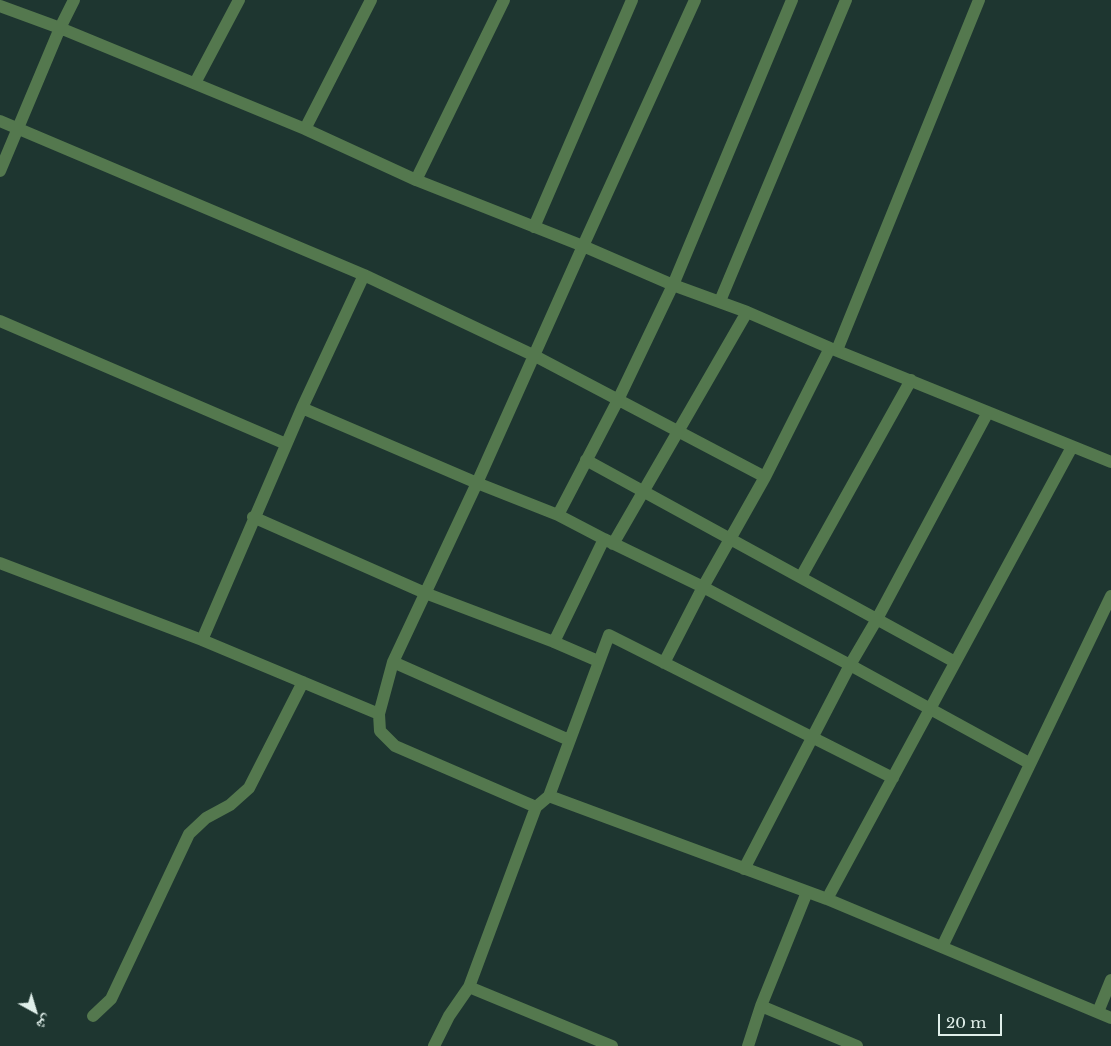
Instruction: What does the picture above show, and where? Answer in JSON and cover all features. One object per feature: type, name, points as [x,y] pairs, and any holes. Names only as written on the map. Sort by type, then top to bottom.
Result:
[{"type":"street","points":[[0,171],[60,28],[74,0]]},
{"type":"street","points":[[195,83],[239,0]]},
{"type":"street","points":[[305,129],[371,0]]},
{"type":"street","points":[[416,180],[504,0]]},
{"type":"street","points":[[534,227],[632,0]]},
{"type":"street","points":[[536,807],[395,746],[380,730],[379,714],[393,662],[477,483],[695,0]]},
{"type":"street","points":[[558,515],[618,400],[672,285],[792,0]]},
{"type":"street","points":[[720,302],[846,0]]},
{"type":"street","points":[[664,663],[703,587],[834,349],[979,0]]},
{"type":"street","points":[[0,6],[60,28],[305,129],[416,180],[583,246],[672,285],[747,312],[1111,462]]},
{"type":"street","points":[[0,121],[364,275],[534,356],[765,477]]},
{"type":"street","points":[[202,640],[286,444],[364,275]]},
{"type":"street","points":[[554,642],[609,542],[644,492],[747,312]]},
{"type":"street","points":[[0,321],[286,444]]},
{"type":"street","points":[[801,577],[911,380]]},
{"type":"street","points":[[302,408],[477,483],[558,515],[609,542],[703,587],[1029,763]]},
{"type":"street","points":[[744,869],[850,665],[878,618],[988,412]]},
{"type":"street","points":[[827,899],[1072,447]]},
{"type":"street","points":[[586,460],[878,618],[955,662]]},
{"type":"street","points":[[254,517],[425,593],[554,642],[598,662]]},
{"type":"street","points":[[0,563],[202,640],[379,714]]},
{"type":"street","points":[[942,947],[1111,596]]},
{"type":"street","points":[[434,1046],[449,1016],[469,987],[536,807],[549,796],[609,635],[893,778]]},
{"type":"street","points":[[393,662],[569,740]]},
{"type":"street","points":[[94,1016],[111,1000],[189,834],[206,818],[230,805],[249,788],[303,682]]},
{"type":"street","points":[[549,796],[827,899],[1111,1018]]},
{"type":"street","points":[[748,1046],[761,1006],[807,892]]},
{"type":"street","points":[[1098,1012],[1111,980]]},
{"type":"street","points":[[469,987],[612,1046]]},
{"type":"street","points":[[761,1006],[857,1046]]}]
